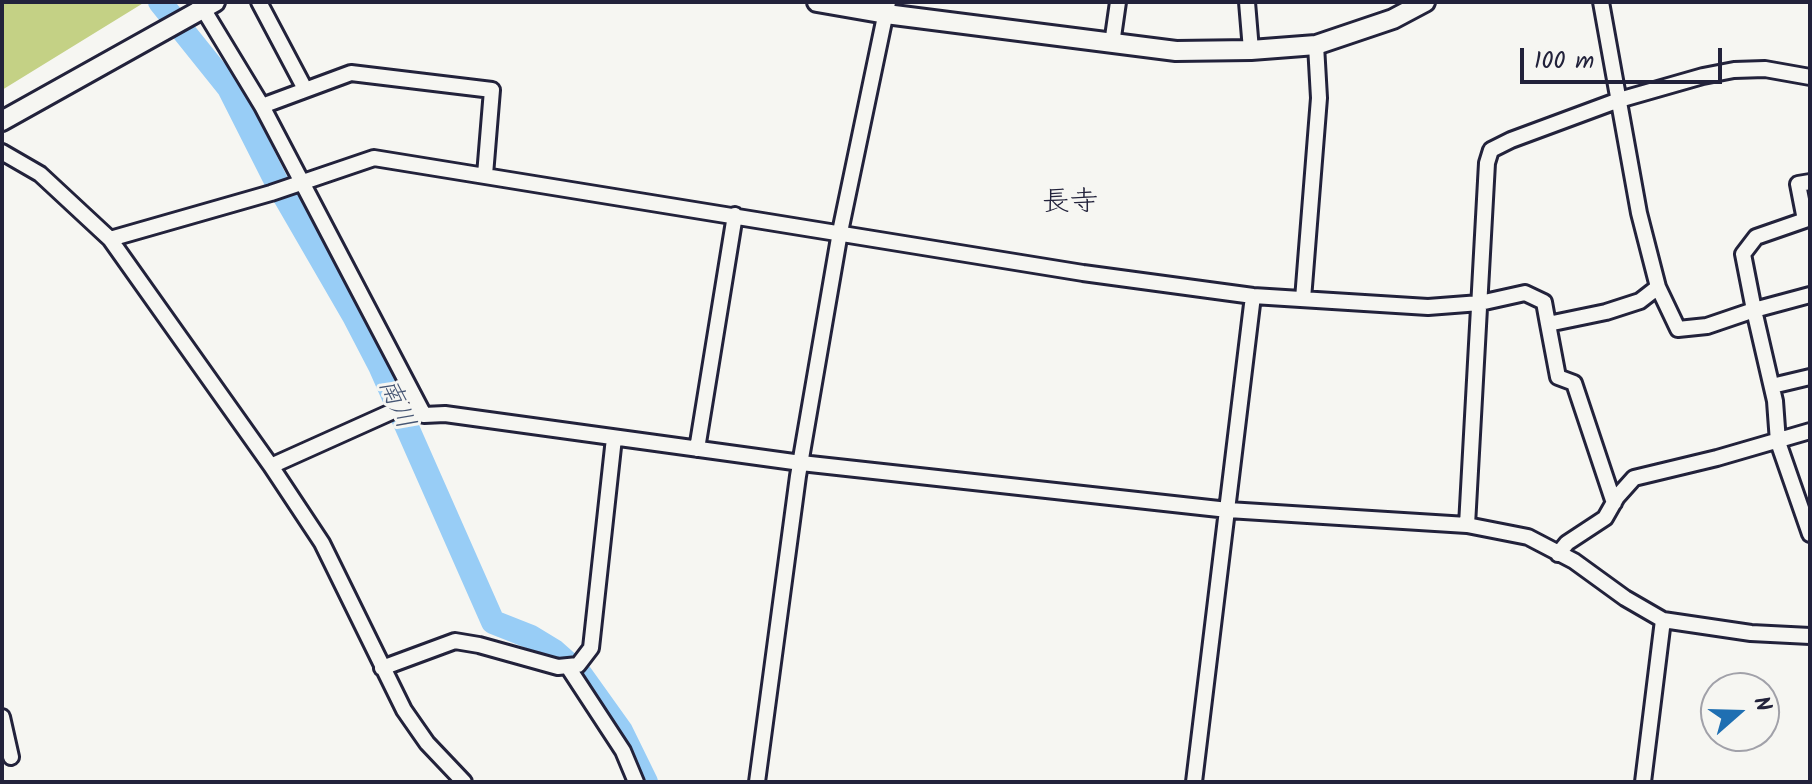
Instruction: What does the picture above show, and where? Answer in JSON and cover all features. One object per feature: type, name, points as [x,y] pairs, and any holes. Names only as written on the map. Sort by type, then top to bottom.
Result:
[{"type":"main road","points":[[817,2],[887,8],[1112,44],[1176,51],[1316,45],[1393,19],[1425,2]]},
{"type":"main road","points":[[2,121],[205,4]]},
{"type":"street","points":[[259,2],[305,89]]},
{"type":"street","points":[[1112,44],[1118,2]]},
{"type":"street","points":[[1247,2],[1251,50]]},
{"type":"street","points":[[1601,2],[1639,213],[1658,287],[1678,329],[1707,326],[1810,295]]},
{"type":"street","points":[[205,4],[424,415]]},
{"type":"street","points":[[757,782],[801,463],[840,232],[887,8]]},
{"type":"street","points":[[1303,299],[1319,98],[1316,45]]},
{"type":"street","points":[[1467,525],[1487,163],[1491,150],[1619,100],[1734,70],[1765,69],[1810,77]]},
{"type":"street","points":[[262,106],[351,73],[492,90],[485,175]]},
{"type":"street","points":[[2,152],[40,174],[110,239],[322,543],[404,710],[427,743],[464,782]]},
{"type":"street","points":[[110,239],[271,193],[374,158],[1083,273],[1253,296],[1428,307],[1480,303],[1525,293],[1544,302],[1558,377],[1574,383],[1614,503]]},
{"type":"street","points":[[1810,182],[1798,184],[1805,220],[1756,237],[1743,254],[1772,386],[1778,442],[1810,534]]},
{"type":"street","points":[[697,449],[735,215]]},
{"type":"street","points":[[1548,324],[1640,301],[1658,287]]},
{"type":"street","points":[[1194,782],[1253,296]]},
{"type":"street","points":[[1772,386],[1810,377]]},
{"type":"street","points":[[271,466],[400,408],[424,415],[445,414],[801,463],[1228,510],[1467,525],[1528,537],[1574,561],[1625,598],[1663,620],[1751,633],[1810,636]]},
{"type":"street","points":[[1558,554],[1567,543],[1605,518],[1634,478],[1810,431]]},
{"type":"street","points":[[382,668],[455,641],[568,667],[578,665],[591,648],[614,438]]},
{"type":"street","points":[[1643,782],[1663,620]]},
{"type":"street","points":[[568,667],[623,751],[636,782]]},
{"type":"street","points":[[2,717],[11,757]]},
{"type":"green space","points":[[2,2],[145,2],[2,90]]},
{"type":"waterway","name":"南川","points":[[160,2],[229,88],[277,183],[354,316],[380,366],[493,622],[531,637],[554,651],[581,675],[621,731],[646,782]]},
{"type":"district","name":"長寺","points":[[1070,205]]}]
